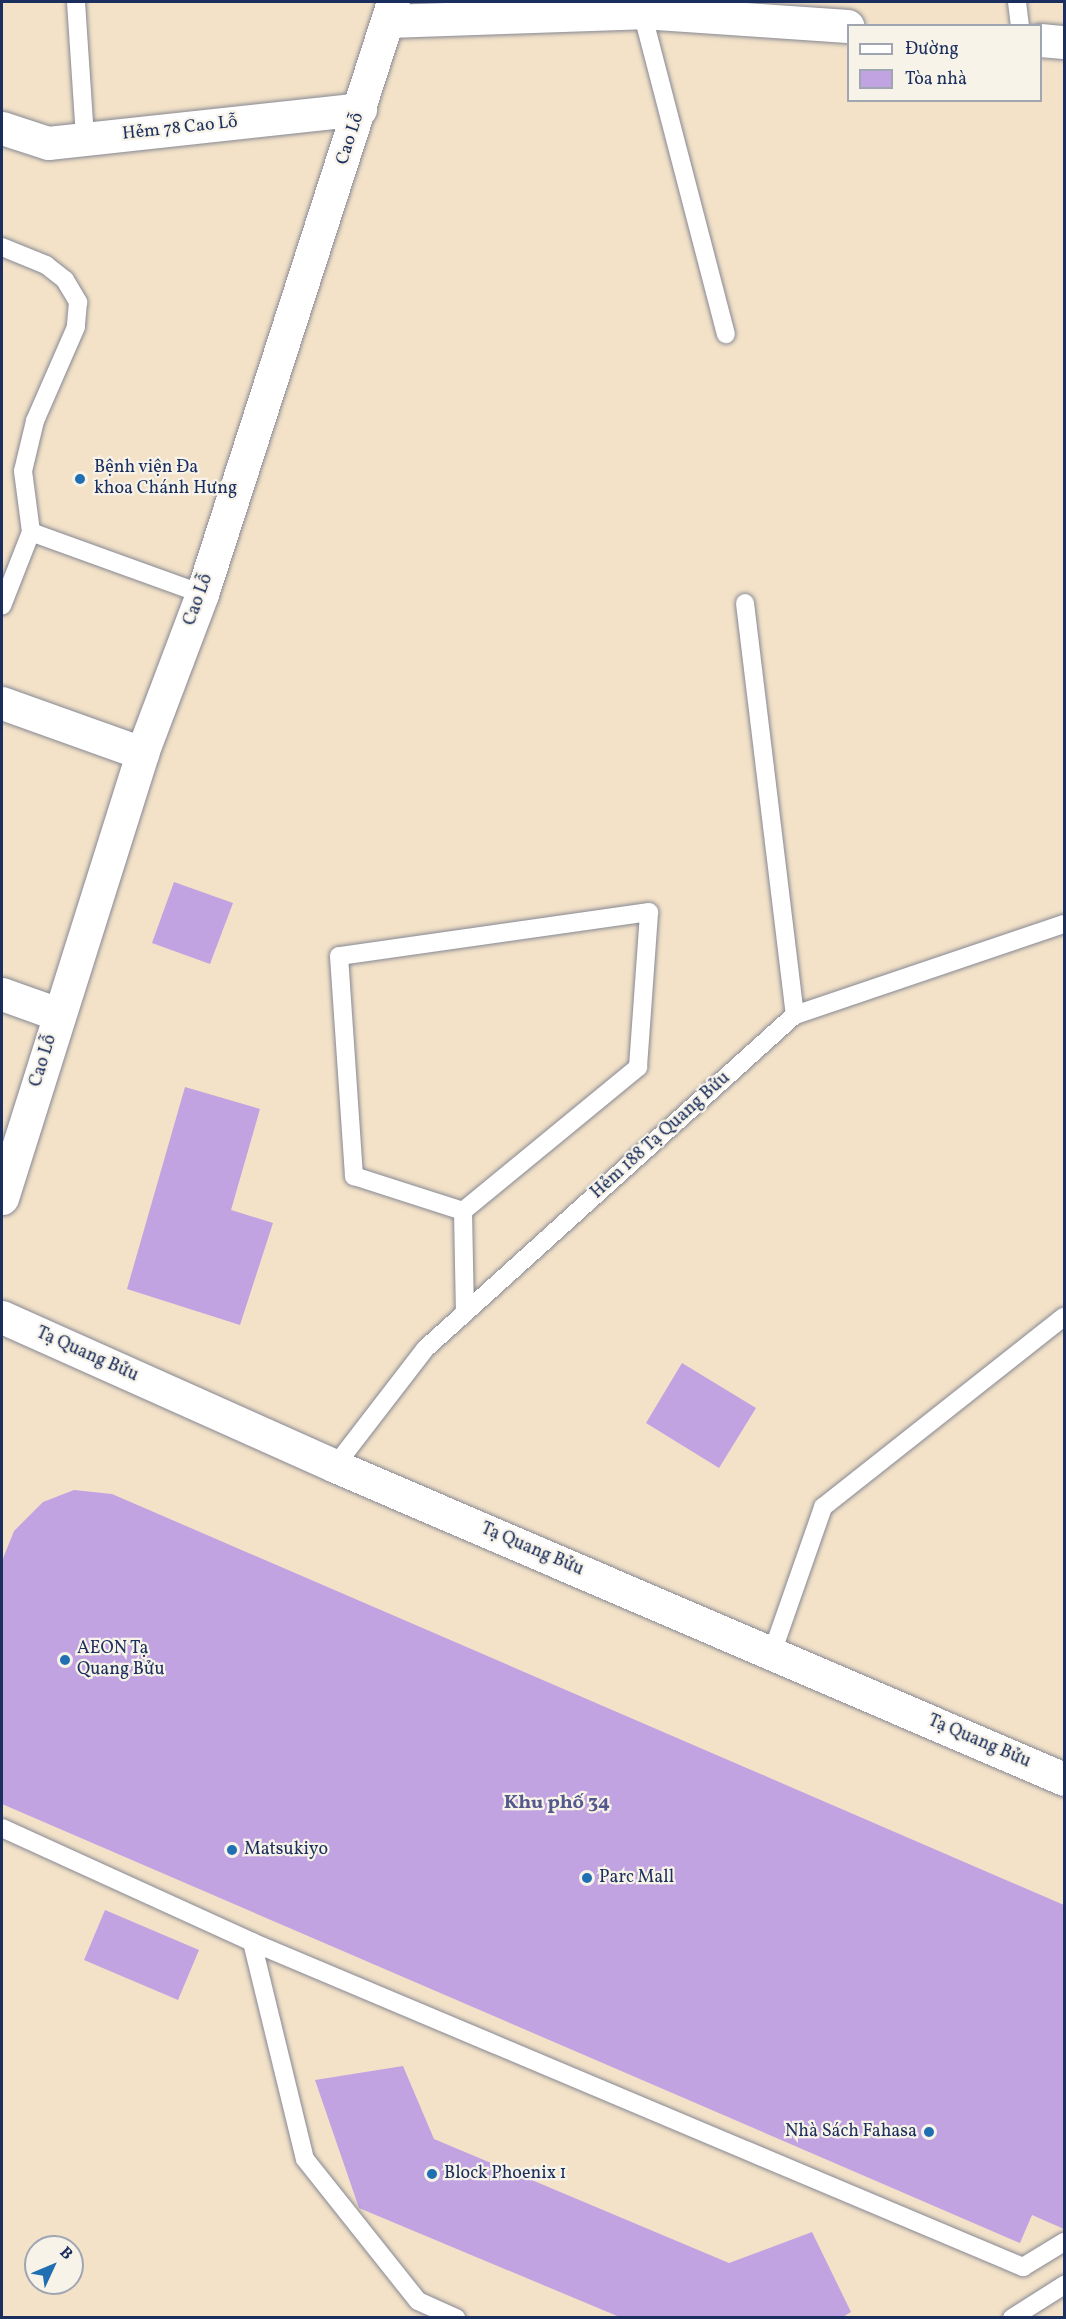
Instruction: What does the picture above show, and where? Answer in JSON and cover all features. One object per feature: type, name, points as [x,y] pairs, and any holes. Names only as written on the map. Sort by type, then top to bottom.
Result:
[{"type":"street","points":[[390,11],[642,12],[676,8],[847,26]]},
{"type":"street","name":"Cao Lỗ","points":[[2,1198],[58,1014],[142,753],[202,594],[390,11]]},
{"type":"street","points":[[1042,40],[1065,42]]},
{"type":"street","name":"Hẻm 78 Cao Lỗ","points":[[2,128],[48,143],[360,109]]},
{"type":"street","points":[[2,703],[142,753]]},
{"type":"street","points":[[2,994],[58,1014]]},
{"type":"street","name":"Tạ Quang Bửu","points":[[2,1317],[335,1466],[1065,1779]]},
{"type":"lane","points":[[76,2],[85,139]]},
{"type":"lane","points":[[1017,2],[1020,24]]},
{"type":"lane","points":[[642,12],[726,334]]},
{"type":"lane","points":[[2,247],[46,265],[65,280],[78,302],[76,327],[35,422],[23,471],[31,532],[2,606]]},
{"type":"lane","points":[[31,532],[202,594]]},
{"type":"lane","points":[[745,603],[795,1015]]},
{"type":"lane","points":[[649,912],[638,1067],[463,1211],[354,1176],[339,956],[649,912]]},
{"type":"lane","name":"Hẻm 188 Tạ Quang Bửu","points":[[335,1466],[425,1349],[795,1015],[1065,924]]},
{"type":"lane","points":[[463,1211],[465,1313]]},
{"type":"lane","points":[[772,1653],[823,1507],[1065,1317]]},
{"type":"lane","points":[[2,1828],[252,1942],[1023,2267],[1065,2242]]},
{"type":"lane","points":[[252,1942],[305,2159],[418,2301],[456,2318]]},
{"type":"lane","points":[[1012,2318],[1065,2285]]},
{"type":"building","points":[[174,882],[233,903],[210,964],[152,943]]},
{"type":"building","points":[[185,1087],[260,1109],[231,1210],[273,1223],[240,1325],[127,1289]]},
{"type":"building","points":[[682,1363],[756,1408],[719,1468],[646,1423]]},
{"type":"building","name":"Parc Mall","points":[[74,1490],[112,1494],[1064,1905],[1064,2229],[1032,2215],[1020,2243],[2,1804],[2,1561],[14,1531],[43,1502]]},
{"type":"building","points":[[105,1910],[199,1950],[178,2000],[84,1960]]},
{"type":"building","name":"Block Phoenix 1","points":[[403,2066],[434,2139],[729,2263],[812,2232],[851,2312],[841,2318],[622,2318],[359,2208],[315,2080]]},
{"type":"place","name":"Bệnh viện Đa khoa Chánh Hưng","points":[[80,479]]},
{"type":"place","name":"AEON Tạ Quang Bửu","points":[[65,1660]]},
{"type":"place","name":"Matsukiyo","points":[[232,1850]]},
{"type":"place","name":"Parc Mall","points":[[587,1878]]},
{"type":"place","name":"Nhà Sách Fahasa","points":[[929,2132]]},
{"type":"place","name":"Block Phoenix 1","points":[[432,2174]]},
{"type":"district","name":"Khu phố 34","points":[[557,1803]]}]
